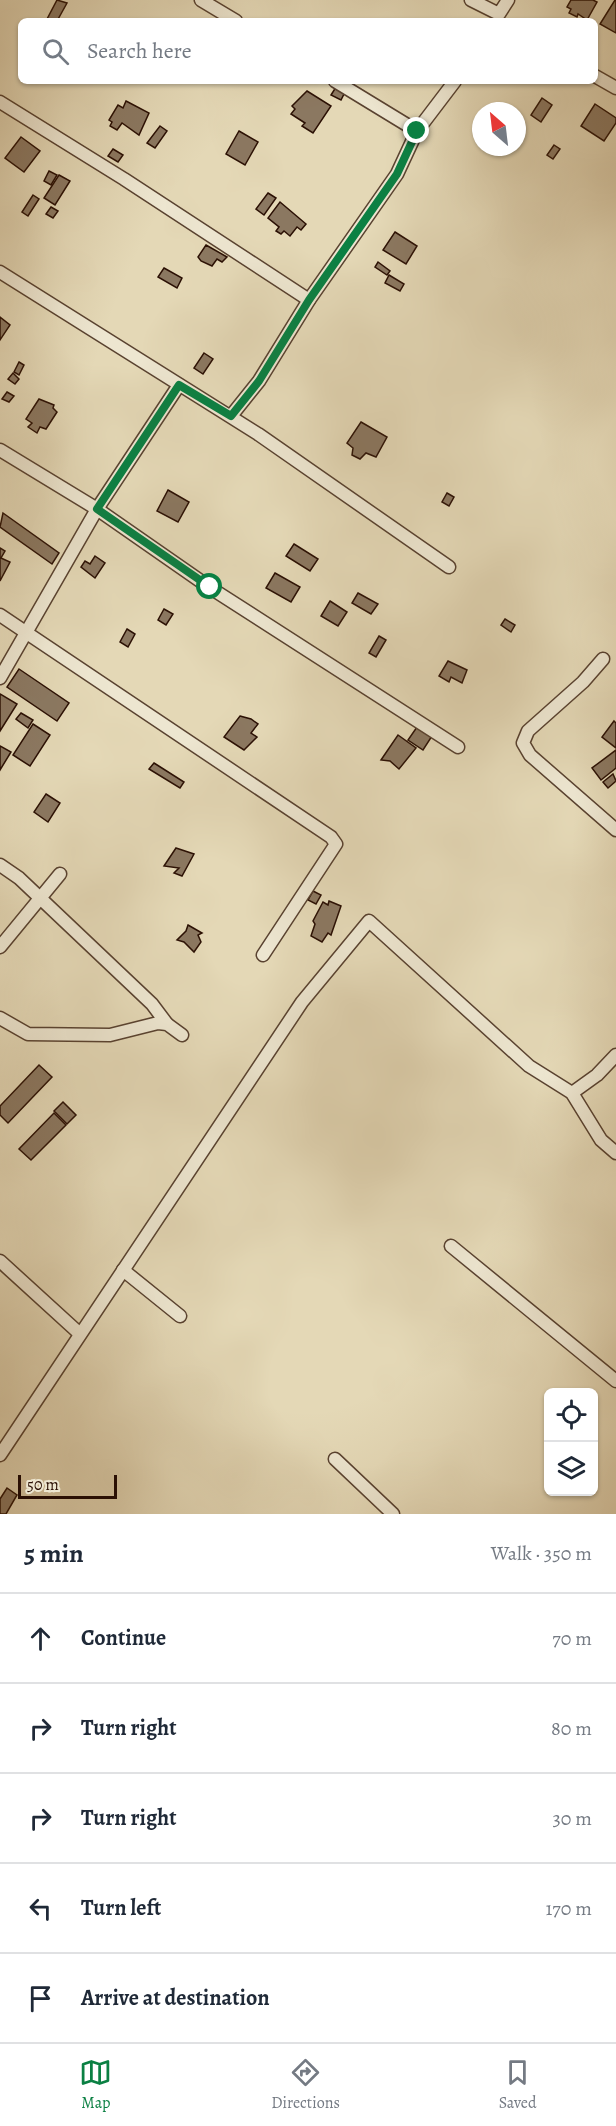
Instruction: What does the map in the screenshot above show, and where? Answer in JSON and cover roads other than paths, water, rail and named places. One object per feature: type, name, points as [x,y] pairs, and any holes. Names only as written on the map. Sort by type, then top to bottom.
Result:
[{"type":"street","points":[[201,0],[231,18]]},
{"type":"street","points":[[471,0],[498,18]]},
{"type":"street","points":[[500,18],[508,0]]},
{"type":"street","points":[[598,78],[616,88]]},
{"type":"street","points":[[339,84],[417,131]]},
{"type":"street","points":[[231,416],[259,381],[309,300],[397,174],[417,131],[453,84]]},
{"type":"street","points":[[0,102],[124,179],[309,300]]},
{"type":"street","points":[[0,272],[231,416],[346,493],[449,567]]},
{"type":"street","points":[[0,678],[97,509],[179,385]]},
{"type":"street","points":[[0,450],[97,509],[210,587],[458,747]]},
{"type":"street","points":[[0,615],[331,837],[336,844],[263,955]]},
{"type":"street","points":[[603,659],[584,682],[528,731],[523,743],[530,755],[616,830]]},
{"type":"street","points":[[0,865],[19,878],[152,1004],[167,1024],[182,1035]]},
{"type":"street","points":[[0,947],[60,874]]},
{"type":"street","points":[[0,1455],[303,1002],[369,921],[529,1066],[572,1093],[601,1140],[616,1153]]},
{"type":"street","points":[[0,1018],[28,1034],[110,1035],[158,1023],[167,1024]]},
{"type":"street","points":[[572,1093],[597,1075],[616,1055]]},
{"type":"street","points":[[451,1246],[616,1381]]},
{"type":"street","points":[[0,1261],[80,1334]]},
{"type":"street","points":[[123,1270],[180,1316]]},
{"type":"street","points":[[335,1459],[393,1514]]}]
